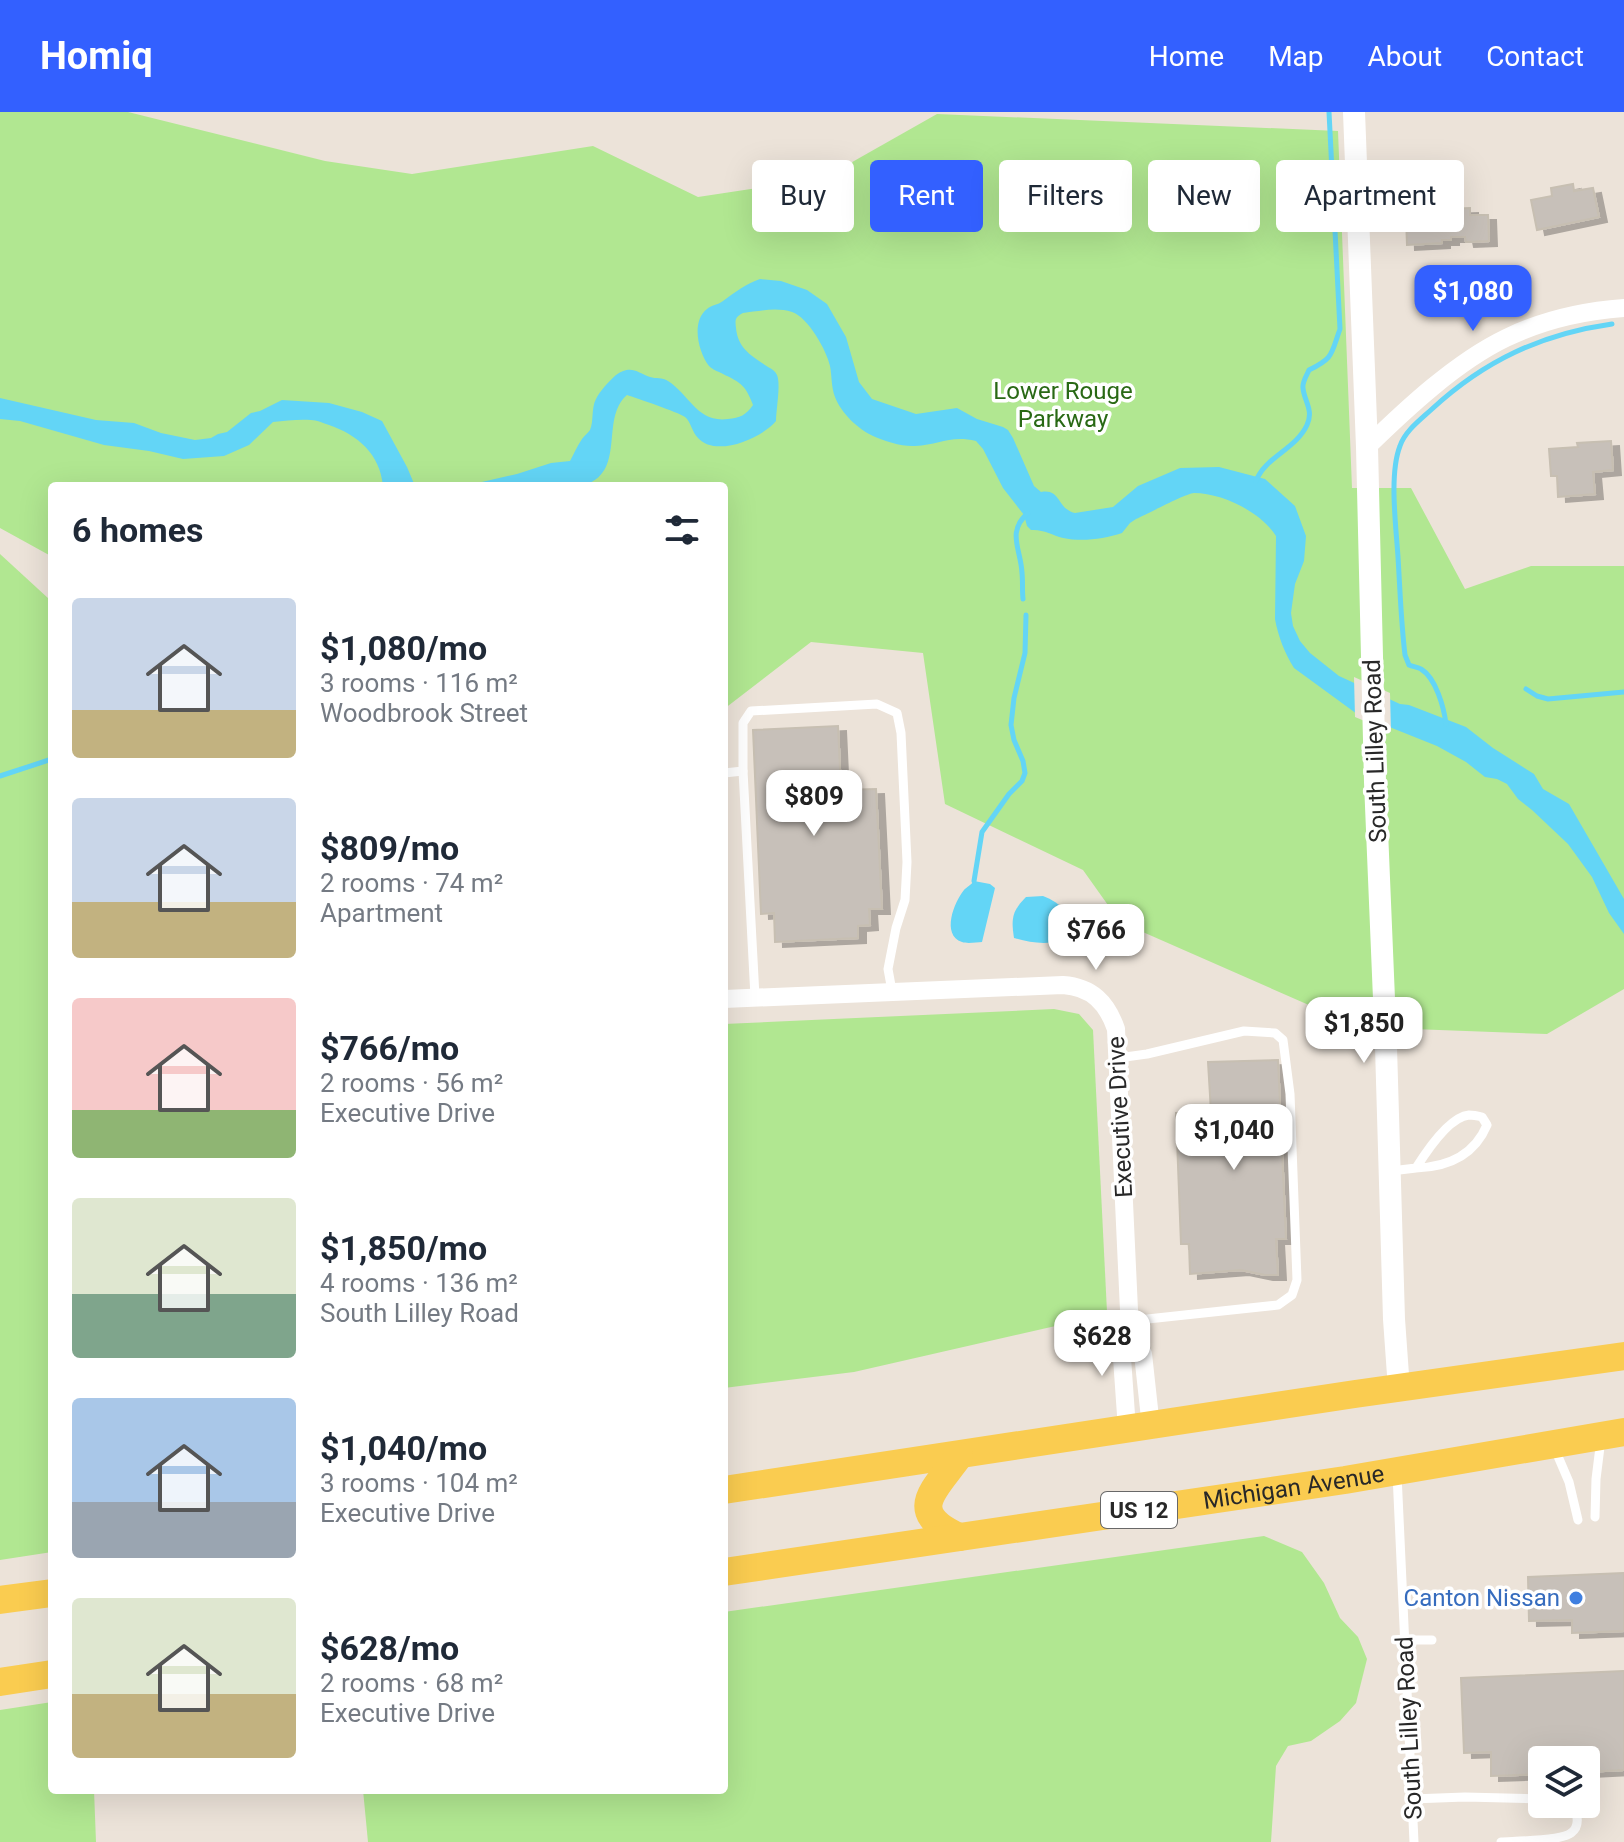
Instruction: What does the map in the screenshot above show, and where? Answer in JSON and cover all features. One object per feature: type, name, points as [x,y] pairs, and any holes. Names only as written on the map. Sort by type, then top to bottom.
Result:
[{"type":"main road","points":[[728,1489],[1624,1356]]},
{"type":"main road","name":"Michigan Avenue","points":[[728,1571],[1397,1471],[1613,1434]]},
{"type":"main road","points":[[959,1456],[935,1485],[928,1503],[929,1512],[937,1524],[959,1537]]},
{"type":"main road","points":[[0,1600],[48,1594]]},
{"type":"main road","points":[[0,1682],[48,1675]]},
{"type":"street","name":"South Lilley Road","points":[[1354,112],[1394,1319],[1399,1389]]},
{"type":"street","points":[[1367,447],[1430,390],[1504,339],[1545,322],[1624,308]]},
{"type":"street","name":"Executive Drive","points":[[728,999],[1063,985],[1075,986],[1098,997],[1111,1015],[1116,1029],[1130,1327],[1122,1358],[1139,1428]]},
{"type":"lane","points":[[755,997],[743,723],[751,711],[877,704],[897,713],[901,733],[907,862],[905,900],[888,969],[892,991]]},
{"type":"lane","points":[[728,773],[743,771]]},
{"type":"lane","points":[[1118,1058],[1244,1031],[1275,1033],[1283,1040],[1290,1094],[1297,1280],[1292,1295],[1278,1305],[1130,1327]]},
{"type":"lane","points":[[1391,1171],[1437,1167],[1464,1155],[1482,1139],[1487,1125],[1482,1117],[1467,1115],[1450,1125],[1416,1168]]},
{"type":"lane","points":[[1595,1517],[1596,1479],[1613,1434]]},
{"type":"lane","points":[[1553,1444],[1569,1482],[1578,1520]]},
{"type":"lane","name":"South Lilley Road","points":[[1397,1471],[1414,1842]]},
{"type":"lane","points":[[1405,1640],[1432,1640]]},
{"type":"lane","points":[[1412,1799],[1528,1799]]},
{"type":"lane","points":[[1501,1842],[1571,1834],[1578,1818]]},
{"type":"green space","name":"Lower Rouge Parkway","points":[[0,112],[128,112],[325,161],[412,174],[593,146],[698,197],[752,189],[752,232],[854,232],[854,161],[937,114],[1338,131],[1339,160],[1276,160],[1276,232],[1342,232],[1352,488],[1411,488],[1465,589],[1531,566],[1624,566],[1624,989],[1547,1034],[1359,1027],[1120,922],[1083,870],[945,804],[923,653],[811,642],[728,706],[728,482],[48,482],[48,554],[0,528]]},
{"type":"green space","points":[[0,554],[48,598],[48,1553],[0,1560]]},
{"type":"green space","points":[[1054,1009],[1079,1014],[1093,1030],[1107,1312],[854,1372],[728,1388],[728,1024]]},
{"type":"green space","points":[[1264,1536],[1302,1552],[1324,1583],[1340,1618],[1358,1637],[1367,1659],[1356,1703],[1340,1721],[1311,1741],[1288,1746],[1276,1766],[1271,1842],[368,1842],[363,1794],[728,1794],[728,1611]]},
{"type":"green space","points":[[48,1703],[48,1794],[94,1794],[96,1842],[0,1842],[0,1710]]},
{"type":"water","points":[[760,279],[781,281],[807,290],[827,304],[846,337],[859,382],[872,399],[916,414],[957,408],[977,419],[1003,427],[1013,438],[1034,486],[1041,492],[1052,493],[1069,511],[1075,513],[1113,507],[1138,486],[1180,468],[1219,467],[1265,479],[1295,506],[1306,536],[1304,561],[1295,584],[1291,613],[1300,641],[1339,676],[1400,704],[1466,727],[1534,774],[1543,789],[1569,804],[1624,899],[1624,934],[1609,913],[1592,877],[1568,844],[1518,799],[1507,784],[1485,777],[1437,746],[1357,714],[1294,668],[1282,645],[1275,619],[1276,536],[1261,519],[1228,500],[1194,493],[1136,519],[1122,533],[1108,537],[1070,539],[1031,530],[976,441],[959,439],[905,446],[877,438],[856,425],[835,397],[830,366],[821,344],[804,320],[792,312],[761,310],[743,313],[736,319],[737,335],[743,347],[774,371],[778,379],[776,421],[760,434],[727,446],[706,444],[696,436],[685,417],[627,395],[619,405],[615,418],[609,458],[596,479],[590,482],[482,482],[551,463],[570,461],[590,430],[597,396],[614,377],[626,370],[668,381],[709,417],[728,419],[745,414],[753,405],[747,392],[736,381],[709,366],[698,337],[702,314]]},
{"type":"water","points":[[0,398],[96,420],[134,423],[195,440],[227,432],[251,413],[282,400],[329,403],[382,421],[413,482],[382,482],[377,464],[366,447],[340,429],[316,420],[273,422],[249,445],[224,456],[183,459],[104,445],[20,421],[0,419]]},
{"type":"water","points":[[974,881],[995,888],[982,942],[964,943],[952,933],[951,918],[960,895]]},
{"type":"water","points":[[1043,896],[1065,911],[1078,935],[1046,943],[1014,938],[1015,911],[1026,897]]},
{"type":"pier","points":[[1354,677],[1390,693],[1391,732],[1355,717]]},
{"type":"building","points":[[1573,184],[1574,191],[1593,188],[1599,217],[1537,230],[1531,200],[1552,196],[1551,188]]},
{"type":"building","points":[[1464,208],[1470,208],[1470,215],[1488,215],[1489,241],[1466,242],[1465,237],[1451,237],[1451,240],[1442,240],[1442,243],[1407,245],[1407,232],[1464,232]]},
{"type":"building","points":[[1611,441],[1613,470],[1593,472],[1595,494],[1558,497],[1557,476],[1551,476],[1549,449]]},
{"type":"building","points":[[838,726],[841,790],[876,789],[882,909],[869,909],[870,925],[858,926],[858,938],[775,942],[774,913],[761,914],[753,730]]},
{"type":"building","points":[[1278,1060],[1286,1239],[1276,1239],[1278,1275],[1241,1270],[1190,1274],[1189,1244],[1181,1244],[1176,1113],[1211,1112],[1208,1062]]},
{"type":"building","name":"Canton Nissan","points":[[1624,1573],[1624,1631],[1572,1633],[1572,1620],[1529,1621],[1528,1577]]},
{"type":"building","points":[[1624,1671],[1624,1770],[1600,1771],[1600,1746],[1528,1746],[1528,1775],[1491,1776],[1491,1752],[1464,1753],[1461,1678]]},
{"type":"waterway","points":[[1256,481],[1266,466],[1296,440],[1307,425],[1309,415],[1304,381],[1309,370],[1330,354],[1340,329],[1329,112]]},
{"type":"waterway","points":[[1446,724],[1431,679],[1421,669],[1409,665],[1405,655],[1394,500],[1395,471],[1402,441],[1452,392],[1493,364],[1515,352],[1561,335],[1612,324]]},
{"type":"waterway","points":[[1023,599],[1016,534],[1021,520],[1028,513]]},
{"type":"waterway","points":[[974,881],[982,832],[1025,773],[1011,725],[1025,653],[1026,615]]},
{"type":"waterway","points":[[1526,689],[1548,699],[1624,692]]},
{"type":"waterway","points":[[0,776],[48,760]]},
{"type":"place","name":"Canton Nissan","points":[[1576,1598]]}]
